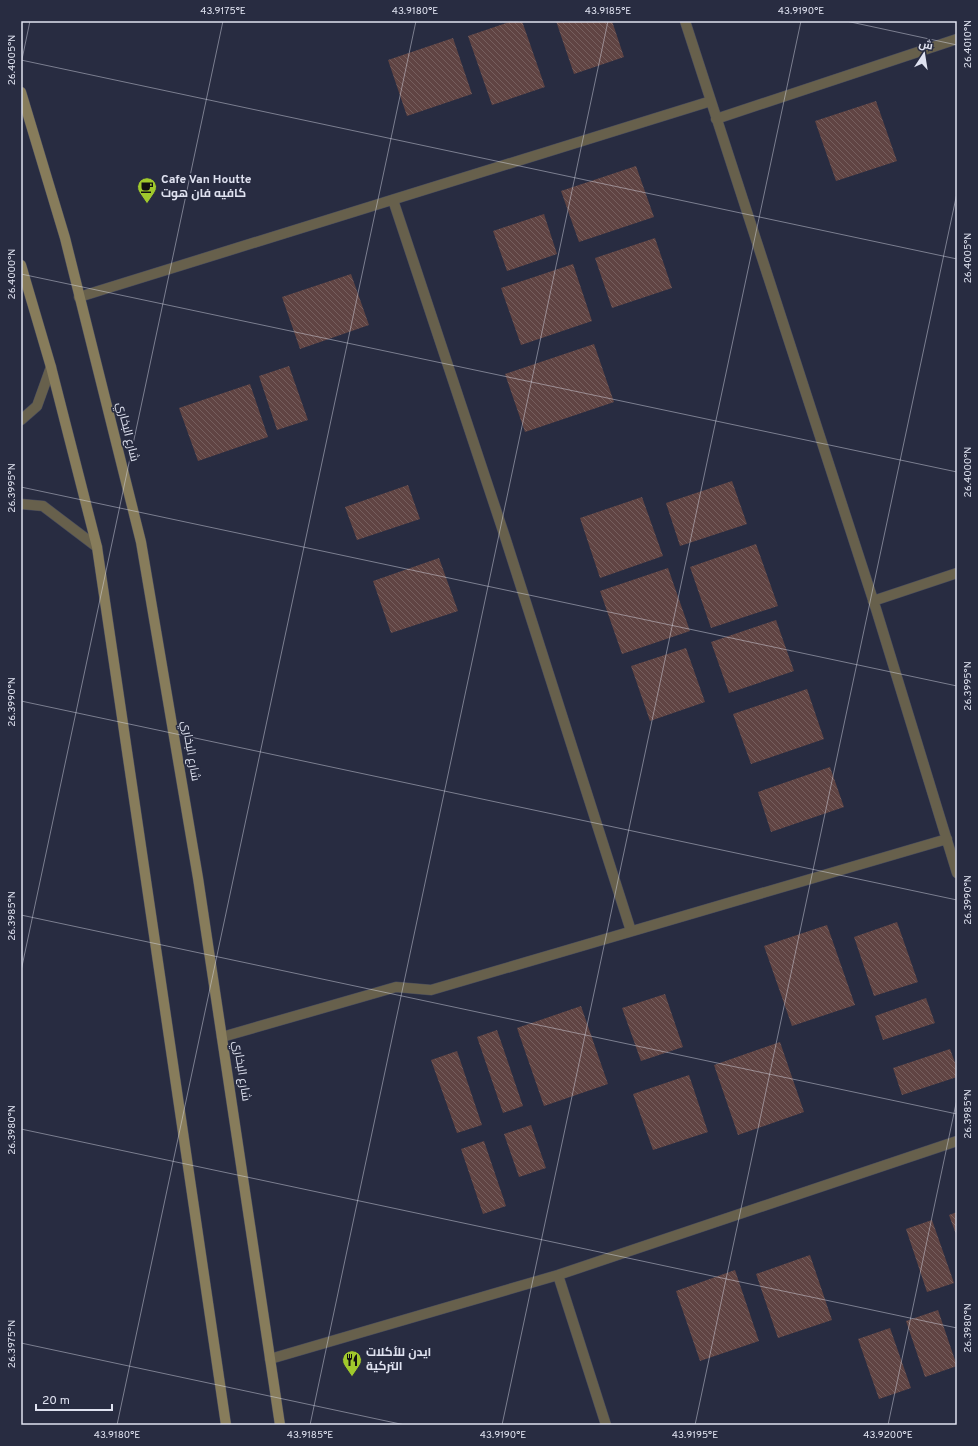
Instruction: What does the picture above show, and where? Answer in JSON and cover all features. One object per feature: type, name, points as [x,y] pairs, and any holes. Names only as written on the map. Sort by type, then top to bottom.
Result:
[{"type":"main road","name":"شارع البخاري","points":[[21,92],[65,238],[141,542],[198,878],[280,1425]]},
{"type":"main road","points":[[21,265],[51,367],[97,547],[226,1425]]},
{"type":"street","points":[[685,21],[873,601],[957,873]]},
{"type":"street","points":[[716,119],[957,39]]},
{"type":"street","points":[[80,297],[711,101]]},
{"type":"street","points":[[393,200],[505,537],[631,931]]},
{"type":"street","points":[[21,420],[37,406],[51,367]]},
{"type":"street","points":[[21,504],[43,506],[97,547]]},
{"type":"street","points":[[873,601],[957,573]]},
{"type":"street","points":[[222,1036],[396,987],[431,990],[946,839]]},
{"type":"street","points":[[270,1359],[558,1275],[957,1141]]},
{"type":"street","points":[[558,1275],[606,1425]]},
{"type":"building","points":[[512,21],[522,21],[545,87],[492,105],[468,36]]},
{"type":"building","points":[[556,21],[612,21],[624,57],[574,74]]},
{"type":"building","points":[[453,38],[472,94],[407,116],[388,60]]},
{"type":"building","points":[[876,101],[897,161],[836,181],[815,121]]},
{"type":"building","points":[[636,166],[654,217],[579,242],[561,191]]},
{"type":"building","points":[[544,214],[557,254],[507,271],[493,231]]},
{"type":"building","points":[[655,238],[672,288],[612,308],[595,258]]},
{"type":"building","points":[[573,264],[592,321],[521,345],[501,288]]},
{"type":"building","points":[[351,274],[369,325],[300,349],[282,297]]},
{"type":"building","points":[[594,344],[614,402],[525,432],[505,374]]},
{"type":"building","points":[[289,366],[308,420],[277,430],[259,376]]},
{"type":"building","points":[[250,384],[268,437],[198,461],[179,408]]},
{"type":"building","points":[[732,481],[747,524],[680,546],[666,503]]},
{"type":"building","points":[[408,485],[420,519],[357,540],[345,507]]},
{"type":"building","points":[[642,497],[663,556],[600,578],[580,518]]},
{"type":"building","points":[[756,544],[778,606],[711,628],[690,567]]},
{"type":"building","points":[[439,558],[458,611],[391,633],[373,581]]},
{"type":"building","points":[[668,568],[690,631],[622,654],[600,591]]},
{"type":"building","points":[[776,620],[794,671],[729,693],[711,642]]},
{"type":"building","points":[[686,648],[705,702],[650,721],[631,666]]},
{"type":"building","points":[[807,689],[824,739],[751,764],[733,714]]},
{"type":"building","points":[[830,767],[844,807],[771,832],[758,792]]},
{"type":"building","points":[[897,922],[918,982],[874,996],[854,937]]},
{"type":"building","points":[[827,925],[855,1005],[792,1026],[764,946]]},
{"type":"building","points":[[665,994],[683,1047],[641,1061],[622,1008]]},
{"type":"building","points":[[926,998],[935,1023],[883,1040],[875,1016]]},
{"type":"building","points":[[581,1006],[608,1084],[544,1106],[517,1028]]},
{"type":"building","points":[[497,1030],[523,1106],[503,1113],[477,1037]]},
{"type":"building","points":[[780,1042],[804,1112],[738,1135],[714,1065]]},
{"type":"building","points":[[950,1049],[957,1068],[957,1077],[902,1095],[893,1068]]},
{"type":"building","points":[[457,1051],[482,1125],[457,1133],[431,1060]]},
{"type":"building","points":[[689,1075],[708,1132],[653,1150],[633,1094]]},
{"type":"building","points":[[531,1125],[546,1168],[519,1177],[504,1134]]},
{"type":"building","points":[[484,1141],[506,1206],[483,1214],[461,1149]]},
{"type":"building","points":[[957,1212],[957,1237],[949,1215]]},
{"type":"building","points":[[932,1220],[954,1283],[927,1292],[906,1229]]},
{"type":"building","points":[[810,1255],[832,1320],[778,1338],[756,1274]]},
{"type":"building","points":[[735,1270],[759,1341],[700,1361],[676,1291]]},
{"type":"building","points":[[938,1310],[957,1366],[925,1377],[906,1321]]},
{"type":"building","points":[[890,1328],[911,1388],[879,1399],[858,1339]]},
{"type":"place","name":"Cafe Van Houtte كافيه فان هوت","points":[[147,204]]},
{"type":"place","name":"ايدن للأكلات التركية","points":[[352,1377]]}]
